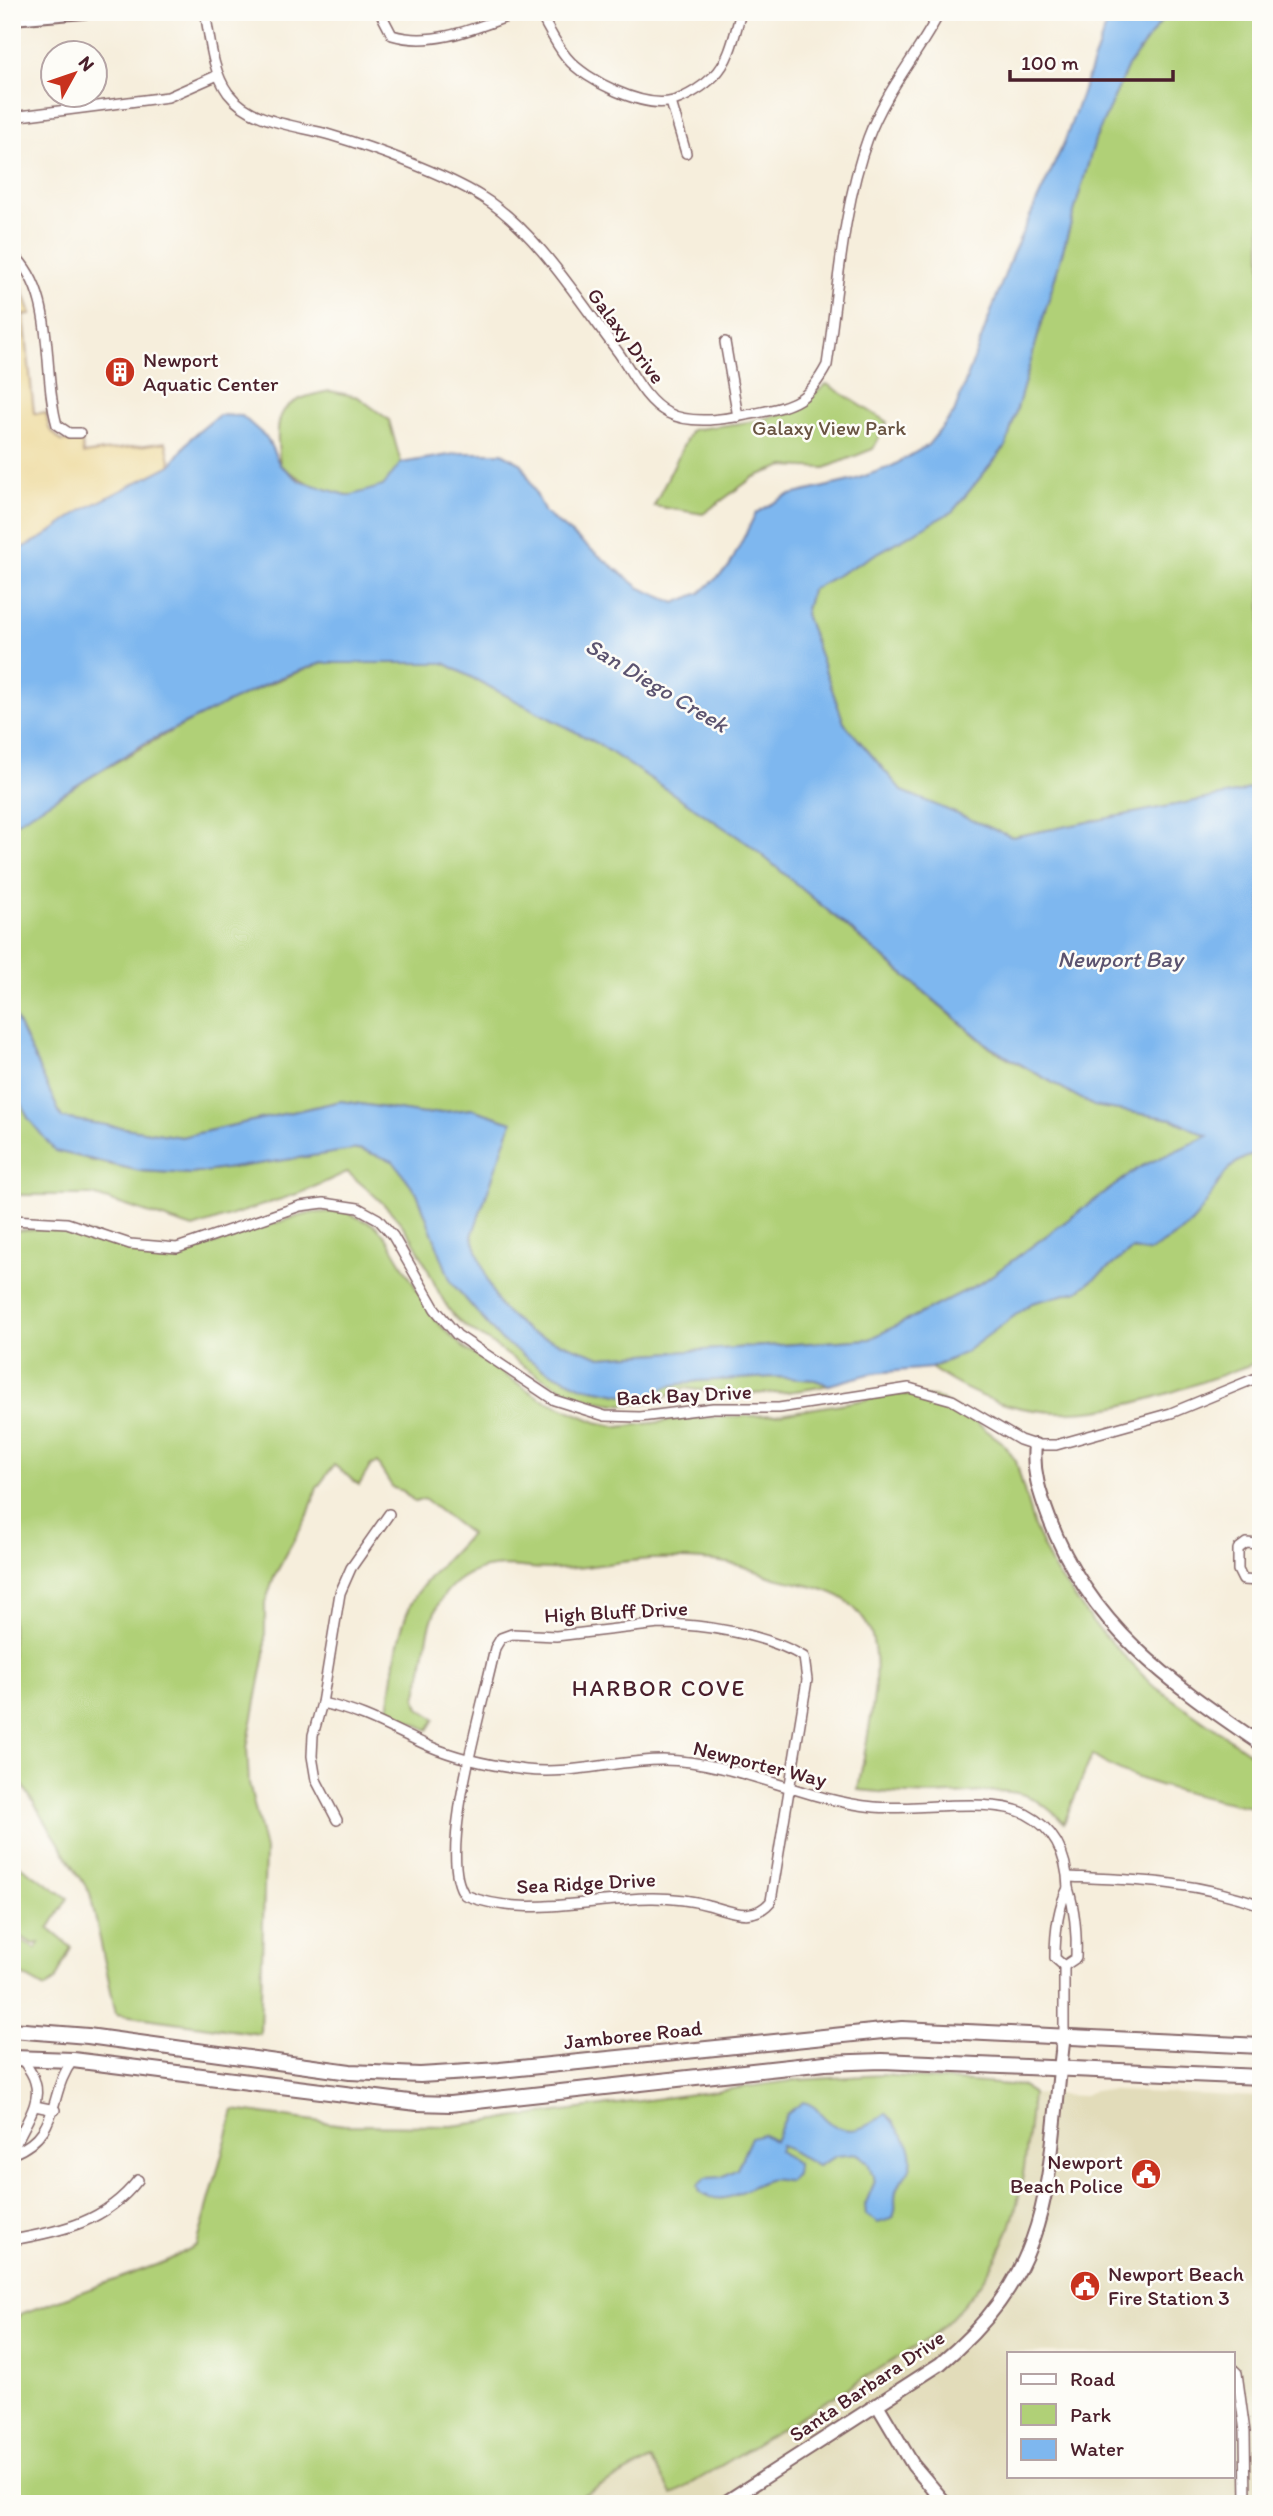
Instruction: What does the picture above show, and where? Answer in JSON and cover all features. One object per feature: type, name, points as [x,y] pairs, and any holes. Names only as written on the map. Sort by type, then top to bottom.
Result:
[{"type":"main road","name":"Jamboree Road","points":[[12,2030],[88,2036],[350,2072],[420,2076],[902,2029],[1261,2046]]},
{"type":"main road","points":[[17,2058],[73,2060],[403,2101],[450,2104],[825,2063],[882,2061],[1261,2077]]},
{"type":"street","points":[[12,18],[84,12]]},
{"type":"street","name":"Galaxy Drive","points":[[205,12],[218,75],[229,93],[244,108],[262,117],[331,135],[401,160],[481,196],[510,218],[540,250],[620,355],[646,395],[667,412],[687,420],[738,417],[790,405],[805,397],[827,365],[850,210],[867,139],[891,86],[940,12]]},
{"type":"street","points":[[380,12],[392,35],[412,42],[460,33],[520,12]]},
{"type":"street","points":[[539,12],[568,59],[595,81],[632,97],[671,102],[698,89],[716,75],[731,47],[741,12]]},
{"type":"street","points":[[12,117],[168,97],[218,75]]},
{"type":"street","points":[[671,102],[686,153]]},
{"type":"street","points":[[12,253],[26,270],[40,299],[57,425],[69,433],[80,433]]},
{"type":"street","points":[[725,342],[738,417]]},
{"type":"street","name":"Back Bay Drive","points":[[12,1220],[67,1223],[130,1244],[177,1248],[300,1206],[324,1203],[346,1205],[369,1213],[386,1227],[435,1309],[457,1335],[536,1390],[572,1407],[622,1418],[687,1409],[779,1408],[909,1388],[952,1400],[1007,1434],[1035,1445],[1075,1442],[1171,1413],[1261,1376]]},
{"type":"street","points":[[1035,1445],[1033,1463],[1045,1508],[1078,1577],[1112,1622],[1153,1667],[1261,1744]]},
{"type":"street","points":[[337,1820],[316,1780],[312,1756],[313,1735],[322,1703],[340,1593],[351,1568],[389,1514]]},
{"type":"street","name":"High Bluff Drive","points":[[471,1760],[495,1648],[501,1638],[512,1634],[556,1636],[659,1624],[699,1624],[781,1646],[804,1657],[807,1680],[790,1789]]},
{"type":"street","name":"Newporter Way","points":[[322,1703],[364,1713],[429,1745],[471,1760],[548,1771],[645,1761],[687,1761],[835,1801],[874,1807],[988,1806],[1023,1813],[1051,1834],[1065,1860],[1068,1888],[1074,1905],[1073,1930],[1077,1939],[1076,1958],[1064,1966]]},
{"type":"street","points":[[1227,1721],[1261,1735]]},
{"type":"street","name":"Sea Ridge Drive","points":[[471,1760],[455,1827],[454,1875],[465,1895],[504,1904],[552,1905],[656,1896],[692,1900],[751,1915],[764,1910],[771,1901],[790,1789]]},
{"type":"street","points":[[1068,1877],[1178,1883],[1205,1887],[1261,1905]]},
{"type":"street","name":"Newporter Way","points":[[1064,2035],[1064,1966],[1055,1958],[1059,1904],[1068,1888]]},
{"type":"street","points":[[1058,1928],[1073,1930]]},
{"type":"street","name":"Santa Barbara Drive","points":[[723,2504],[878,2406],[969,2339],[1002,2299],[1027,2255],[1048,2184],[1064,2035]]},
{"type":"street","points":[[12,2154],[35,2106],[36,2083],[17,2058]]},
{"type":"street","points":[[12,2154],[25,2149],[50,2122],[62,2074],[73,2060]]},
{"type":"street","points":[[35,2106],[55,2110]]},
{"type":"street","points":[[12,2240],[51,2232],[107,2211],[122,2202],[138,2180]]},
{"type":"street","points":[[1234,2370],[1237,2373],[1245,2432],[1246,2504]]},
{"type":"street","points":[[878,2406],[913,2465],[946,2504]]},
{"type":"shaded area","points":[[1093,2090],[1261,2097],[1261,2504],[565,2504],[652,2459],[673,2494],[933,2336],[959,2311],[988,2275],[1028,2143],[1032,2094],[1085,2096]]},
{"type":"green space","points":[[1168,12],[1261,12],[1261,783],[1241,792],[1012,837],[902,791],[844,723],[805,614],[811,590],[953,511],[1006,446],[1095,140],[1128,66]]},
{"type":"green space","name":"Galaxy View Park","points":[[827,384],[887,422],[873,449],[825,468],[784,466],[754,477],[703,514],[654,506],[691,430],[747,422],[778,414],[794,407]]},
{"type":"green space","points":[[330,391],[358,397],[389,420],[401,463],[384,485],[371,492],[358,495],[330,491],[303,480],[280,465],[278,433],[283,412],[299,399]]},
{"type":"green space","points":[[322,663],[444,663],[597,743],[750,845],[990,1048],[1094,1106],[1172,1119],[1209,1136],[1140,1167],[983,1282],[870,1339],[601,1357],[529,1332],[500,1307],[488,1282],[472,1236],[512,1122],[472,1109],[424,1114],[341,1101],[181,1137],[62,1118],[12,1010],[12,825],[125,757],[202,715]]},
{"type":"green space","points":[[12,1081],[28,1118],[89,1160],[140,1171],[191,1174],[359,1149],[393,1161],[417,1193],[451,1282],[500,1339],[540,1367],[582,1387],[645,1399],[669,1386],[698,1381],[775,1377],[815,1380],[829,1385],[756,1394],[684,1388],[659,1399],[634,1404],[586,1398],[563,1389],[519,1363],[455,1317],[404,1228],[382,1202],[347,1172],[303,1192],[193,1228],[93,1195],[12,1195]]},
{"type":"green space","points":[[1261,1153],[1261,1361],[1134,1403],[1094,1410],[1055,1412],[1015,1407],[974,1392],[931,1368],[964,1353],[1032,1302],[1078,1291],[1133,1249],[1149,1252],[1176,1235],[1199,1214],[1226,1172],[1246,1157]]},
{"type":"green space","points":[[343,1211],[375,1225],[386,1237],[435,1320],[464,1348],[540,1398],[596,1422],[619,1427],[692,1418],[775,1415],[899,1394],[937,1398],[962,1412],[1002,1442],[1016,1461],[1034,1527],[1053,1568],[1094,1624],[1151,1684],[1261,1761],[1261,1809],[1149,1782],[1108,1765],[1092,1755],[1064,1823],[1036,1800],[1012,1792],[927,1795],[858,1790],[875,1681],[873,1639],[866,1623],[847,1602],[826,1590],[775,1578],[734,1564],[710,1561],[650,1559],[560,1569],[498,1566],[462,1578],[449,1589],[440,1602],[429,1633],[416,1698],[419,1708],[435,1719],[428,1730],[388,1710],[400,1636],[416,1595],[470,1534],[424,1499],[415,1502],[403,1491],[393,1488],[377,1463],[371,1465],[359,1485],[334,1465],[317,1488],[308,1515],[275,1575],[265,1603],[265,1654],[247,1748],[249,1783],[265,1850],[260,2034],[116,2014],[90,1893],[12,1768],[12,1231],[45,1228],[90,1234],[162,1261],[285,1220],[312,1213]]},
{"type":"green space","points":[[18,1864],[68,1898],[49,1929],[71,1947],[55,1981],[45,1988],[20,1974],[12,1988],[12,1935],[36,1949],[40,1943],[33,1944],[12,1931],[12,1873]]},
{"type":"green space","points":[[882,2075],[1023,2086],[1032,2094],[1018,2198],[999,2254],[961,2307],[933,2336],[673,2495],[651,2460],[565,2504],[12,2504],[12,2327],[20,2314],[167,2261],[197,2245],[234,2110],[344,2125],[452,2126],[798,2080]]},
{"type":"sand","points":[[12,275],[22,287],[31,314],[24,315],[34,413],[46,413],[49,428],[61,441],[82,442],[83,454],[166,442],[171,465],[79,512],[44,537],[12,553]]},
{"type":"water","name":"Newport Bay","points":[[1111,12],[1168,12],[1128,66],[1095,140],[1006,446],[953,511],[811,590],[805,614],[844,723],[902,791],[1012,837],[1241,792],[1261,783],[1261,1153],[1246,1157],[1226,1172],[1199,1214],[1176,1235],[1149,1252],[1133,1249],[1078,1291],[1032,1303],[964,1353],[931,1368],[873,1373],[829,1385],[815,1380],[775,1377],[698,1381],[669,1386],[645,1399],[582,1387],[540,1367],[500,1339],[451,1282],[417,1193],[393,1161],[359,1149],[191,1174],[140,1171],[55,1151],[28,1118],[12,1081],[12,1010],[62,1118],[181,1137],[341,1101],[424,1114],[472,1109],[512,1122],[472,1236],[488,1282],[500,1307],[529,1332],[601,1357],[870,1339],[983,1282],[1140,1167],[1208,1136],[1172,1119],[1094,1106],[990,1047],[750,845],[597,743],[444,663],[322,663],[279,678],[147,742],[12,825],[12,553],[44,537],[79,512],[171,465],[191,438],[219,415],[242,416],[267,438],[280,465],[300,481],[349,496],[383,486],[401,463],[461,453],[502,453],[522,464],[545,513],[640,588],[675,603],[700,593],[729,567],[756,513],[786,496],[854,480],[892,466],[928,445],[954,413],[1012,255],[1064,143]]},
{"type":"water","points":[[803,2102],[813,2106],[826,2119],[842,2129],[864,2127],[886,2113],[900,2131],[909,2145],[912,2160],[909,2171],[897,2189],[895,2213],[891,2219],[878,2223],[866,2215],[865,2205],[875,2181],[868,2163],[858,2154],[837,2156],[817,2166],[781,2145],[779,2151],[797,2164],[796,2174],[790,2181],[768,2180],[735,2195],[718,2199],[700,2192],[698,2185],[706,2178],[722,2177],[737,2169],[751,2137],[762,2134],[775,2141],[787,2114]]},
{"type":"place","name":"Newport Aquatic Center","points":[[120,372]]},
{"type":"place","name":"Newport Beach Police","points":[[1146,2174]]},
{"type":"place","name":"Newport Beach Fire Station 3","points":[[1085,2286]]},
{"type":"district","name":"HARBOR COVE","points":[[659,1688]]},
{"type":"water label","name":"San Diego Creek","points":[[657,685]]}]
